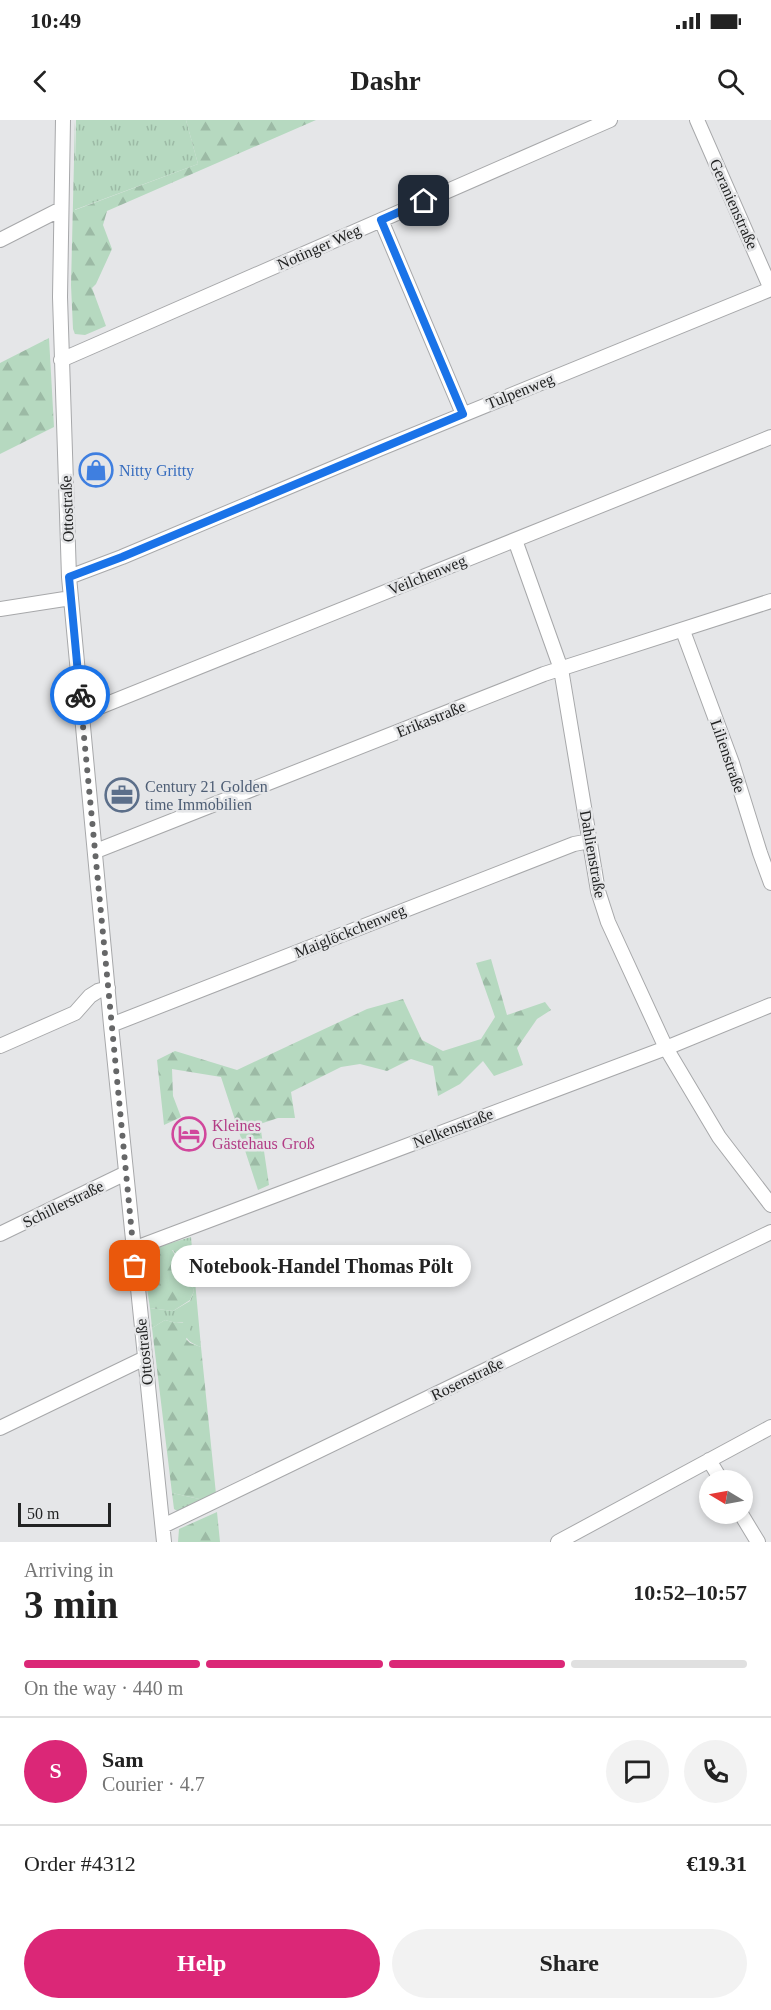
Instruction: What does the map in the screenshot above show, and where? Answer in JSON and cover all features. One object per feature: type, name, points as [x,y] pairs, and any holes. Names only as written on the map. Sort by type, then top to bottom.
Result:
[{"type":"street","name":"Ottostraße","points":[[63,120],[61,360],[69,577],[111,1025],[164,1542]]},
{"type":"street","name":"Notinger Weg","points":[[61,360],[610,120]]},
{"type":"street","name":"Geranienstraße","points":[[697,120],[771,289]]},
{"type":"street","points":[[0,240],[61,209]]},
{"type":"street","points":[[381,220],[463,414]]},
{"type":"street","name":"Tulpenweg","points":[[69,577],[771,289]]},
{"type":"street","name":"Veilchenweg","points":[[82,714],[771,436]]},
{"type":"street","name":"Dahlienstraße","points":[[515,540],[561,669],[598,891],[608,922],[666,1048],[719,1137],[771,1205]]},
{"type":"street","points":[[0,609],[71,598]]},
{"type":"street","name":"Erikastraße","points":[[96,851],[561,669],[771,601]]},
{"type":"street","name":"Lilienstraße","points":[[682,631],[732,763],[771,883]]},
{"type":"street","name":"Maiglöckchenweg","points":[[111,1025],[467,884],[574,844],[590,841]]},
{"type":"street","points":[[0,1046],[75,1012],[90,996],[108,988]]},
{"type":"street","name":"Nelkenstraße","points":[[134,1250],[666,1048],[771,1005]]},
{"type":"street","name":"Schillerstraße","points":[[0,1234],[126,1173]]},
{"type":"street","name":"Rosenstraße","points":[[163,1526],[771,1232]]},
{"type":"street","points":[[0,1428],[145,1358]]},
{"type":"street","points":[[558,1542],[771,1426]]},
{"type":"street","points":[[709,1460],[715,1470]]},
{"type":"street","points":[[747,1524],[758,1542]]},
{"type":"green space","points":[[75,120],[75,210],[198,164],[186,120],[316,120],[107,211],[103,225],[112,249],[92,288],[106,326],[85,335],[75,334],[73,329],[71,285]]},
{"type":"green space","points":[[76,120],[186,120],[198,164],[74,210]]},
{"type":"green space","points":[[49,338],[54,427],[0,454],[0,363]]},
{"type":"green space","points":[[491,959],[507,1015],[545,1002],[551,1010],[537,1019],[517,1048],[523,1065],[494,1076],[483,1061],[460,1084],[438,1096],[433,1066],[411,1059],[387,1071],[360,1064],[341,1067],[291,1092],[295,1118],[278,1118],[260,1124],[269,1185],[258,1190],[221,1077],[172,1069],[173,1096],[181,1117],[164,1125],[157,1060],[175,1051],[237,1070],[367,1009],[403,999],[422,1040],[443,1051],[481,1039],[495,1017],[476,963]]},
{"type":"green space","points":[[191,1237],[201,1347],[187,1338],[183,1322],[165,1320],[152,1328],[150,1308],[173,1311],[190,1301],[194,1291],[189,1277],[189,1264],[179,1261],[173,1250],[155,1257],[144,1268],[149,1253],[154,1248]]},
{"type":"green space","points":[[170,1247],[179,1261],[188,1260],[189,1277],[194,1291],[190,1300],[173,1311],[150,1308],[144,1268]]},
{"type":"green space","points":[[165,1320],[176,1323],[189,1322],[190,1333],[186,1339],[201,1347],[216,1494],[204,1500],[172,1493],[152,1328]]},
{"type":"green space","points":[[172,1493],[204,1500],[179,1512],[174,1509]]},
{"type":"green space","points":[[217,1512],[220,1542],[178,1542],[179,1529]]},
{"type":"way so far","points":[[80,695],[135,1266]]},
{"type":"place","name":"Nitty Gritty","points":[[96,470]]},
{"type":"place","name":"Century 21 Golden time Immobilien","points":[[122,795]]},
{"type":"place","name":"Kleines Gästehaus Groß","points":[[189,1134]]},
{"type":"place","name":"Notebook-Handel Thomas Pölt","points":[[135,1266]]},
{"type":"route","points":[[80,695],[69,577],[463,414],[381,220],[424,201]]}]
